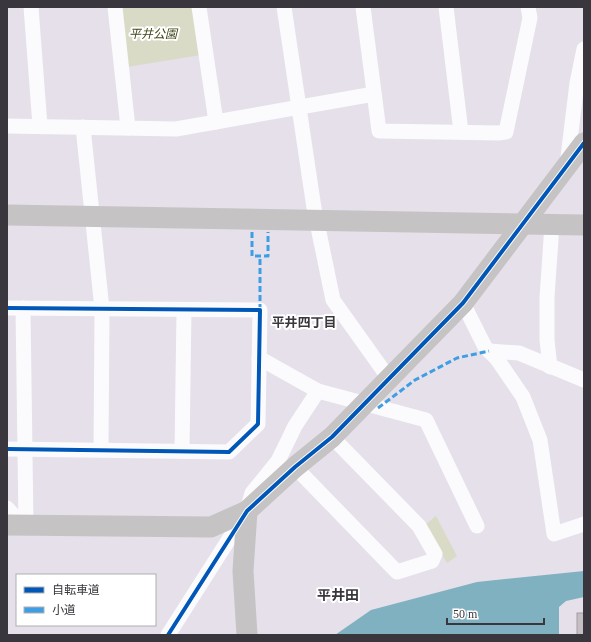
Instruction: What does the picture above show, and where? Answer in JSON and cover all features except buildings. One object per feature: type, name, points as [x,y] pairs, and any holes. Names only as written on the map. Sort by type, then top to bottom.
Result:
[{"type":"street","points":[[31,7],[40,126]]},
{"type":"street","points":[[115,7],[128,128]]},
{"type":"street","points":[[199,7],[216,122]]},
{"type":"street","points":[[284,7],[316,221],[333,300],[390,380]]},
{"type":"street","points":[[363,7],[379,131],[461,132],[506,132],[530,18],[528,7]]},
{"type":"street","points":[[446,7],[461,132]]},
{"type":"street","points":[[567,166],[577,83],[584,49]]},
{"type":"street","points":[[7,126],[176,129],[374,94]]},
{"type":"street","points":[[83,127],[94,216],[102,309],[101,450]]},
{"type":"street","points":[[168,635],[247,511],[295,467],[332,437],[390,380],[463,303],[584,143]]},
{"type":"street","points":[[7,215],[552,226],[584,225]]},
{"type":"street","points":[[550,367],[547,340],[547,297],[552,226]]},
{"type":"street","points":[[463,303],[485,347],[497,359],[523,397],[540,440],[554,534],[584,524]]},
{"type":"street","points":[[7,308],[260,310],[258,424],[229,452],[7,449]]},
{"type":"street","points":[[16,525],[24,449],[23,308]]},
{"type":"street","points":[[182,451],[184,310]]},
{"type":"street","points":[[489,351],[519,353],[584,380]]},
{"type":"street","points":[[258,358],[318,391],[426,420],[477,526]]},
{"type":"street","points":[[247,635],[243,571],[247,511],[252,492],[278,461],[295,426],[318,391]]},
{"type":"street","points":[[295,467],[397,572],[432,561],[435,554],[419,526],[332,437]]},
{"type":"street","points":[[7,508],[18,519],[16,525]]},
{"type":"street","points":[[16,525],[211,527],[247,511]]},
{"type":"green space","name":"平井公園","points":[[121,7],[193,7],[201,55],[127,67]]},
{"type":"green space","points":[[436,516],[457,556],[447,563],[425,525]]},
{"type":"water","points":[[584,571],[584,597],[566,601],[559,607],[559,635],[335,635],[371,610],[477,582]]},
{"type":"marked path","points":[[252,232],[252,256],[268,256],[268,232]]},
{"type":"marked path","points":[[260,256],[260,310]]},
{"type":"marked path","points":[[378,408],[415,380],[457,358],[489,351]]},
{"type":"cycle path","points":[[168,635],[247,511],[295,467],[332,437],[463,303],[584,143]]},
{"type":"cycle path","points":[[7,308],[260,310],[258,424],[229,452],[7,449]]},
{"type":"district","name":"平井四丁目","points":[[304,322]]},
{"type":"district","name":"平井田","points":[[338,595]]}]
